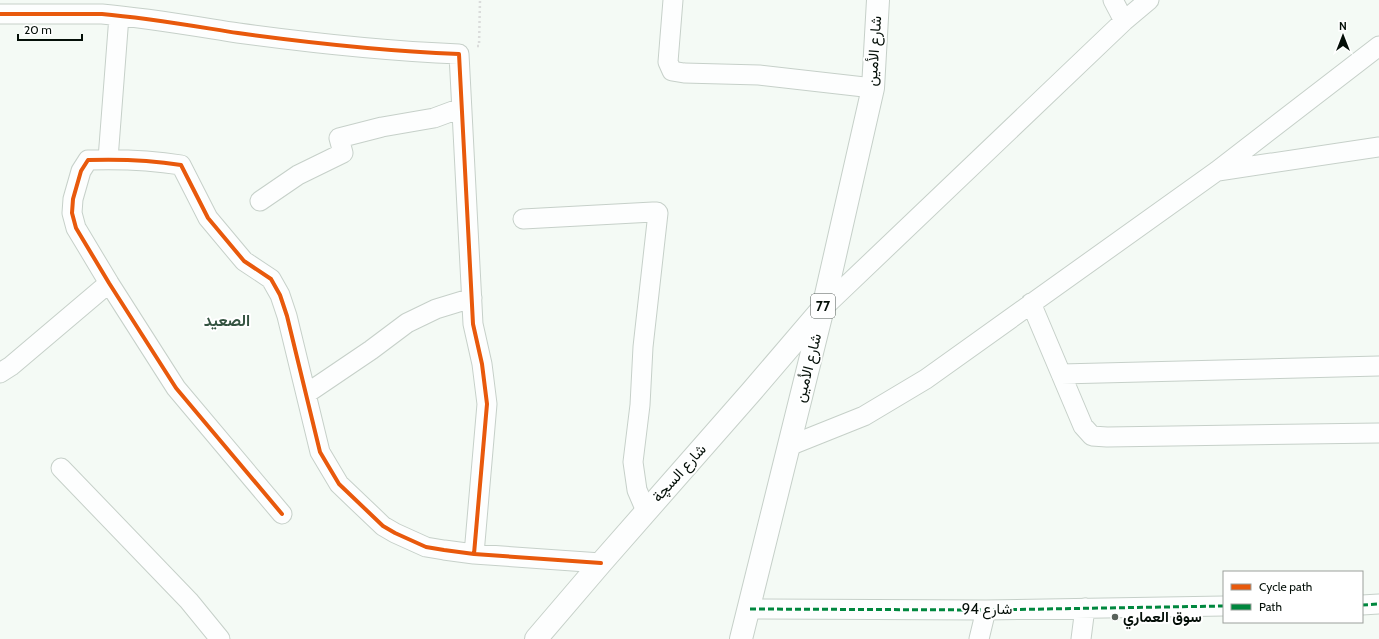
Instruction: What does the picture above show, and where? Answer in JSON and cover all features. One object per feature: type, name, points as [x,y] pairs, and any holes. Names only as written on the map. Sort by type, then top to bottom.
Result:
[{"type":"main road","name":"شارع الأمين","points":[[741,639],[750,609],[823,308],[873,88],[878,0]]},
{"type":"main road","name":"شارع السچة","points":[[536,639],[823,308]]},
{"type":"street","points":[[673,0],[668,62],[672,71],[684,73],[759,75],[873,88]]},
{"type":"street","points":[[1113,0],[1124,21]]},
{"type":"street","points":[[823,308],[1124,21],[1149,0]]},
{"type":"street","points":[[0,14],[84,7],[119,16],[320,44],[459,54],[473,324],[482,364],[487,404],[474,554]]},
{"type":"street","points":[[108,159],[119,16]]},
{"type":"street","points":[[789,446],[864,416],[926,379],[1217,171],[1379,46]]},
{"type":"street","points":[[260,201],[298,175],[343,153],[339,138],[382,127],[434,118],[461,108]]},
{"type":"street","points":[[1217,171],[1379,147]]},
{"type":"street","points":[[282,514],[176,388],[76,228],[72,213],[73,199],[81,171],[88,160],[108,159],[157,161],[181,165],[208,218],[244,261],[271,279],[280,295],[287,316],[320,452],[339,484],[378,521],[395,534],[426,547],[474,554],[601,563]]},
{"type":"street","points":[[523,220],[653,212],[657,212],[658,214],[642,347],[640,405],[633,462],[637,490],[646,511]]},
{"type":"street","points":[[0,373],[109,283]]},
{"type":"street","points":[[306,394],[371,350],[406,323],[436,309],[472,298]]},
{"type":"street","points":[[1031,303],[1083,426],[1092,436],[1379,433]]},
{"type":"street","points":[[1061,374],[1379,366]]},
{"type":"street","points":[[61,468],[189,601],[220,639]]},
{"type":"street","points":[[1363,604],[1379,604]]},
{"type":"street","name":"شارع 94","points":[[750,609],[986,610],[1223,606]]},
{"type":"street","points":[[1081,639],[1085,608]]},
{"type":"street","points":[[980,639],[986,610]]},
{"type":"path","points":[[459,54],[468,48],[479,46],[480,0]]},
{"type":"marked path","points":[[1363,605],[1379,604]]},
{"type":"marked path","points":[[750,609],[986,610],[1223,606]]},
{"type":"cycle path","points":[[0,14],[102,14],[320,43],[376,49],[459,54],[473,324],[482,364],[487,404],[474,554]]},
{"type":"cycle path","points":[[282,514],[176,388],[76,228],[72,213],[73,199],[81,171],[88,160],[134,160],[181,165],[208,218],[244,261],[271,279],[280,295],[287,316],[320,452],[339,484],[383,526],[426,547],[474,554],[601,563]]},
{"type":"place","name":"سوق العماري","points":[[1115,617]]},
{"type":"district","name":"الصعيد","points":[[227,320]]}]
